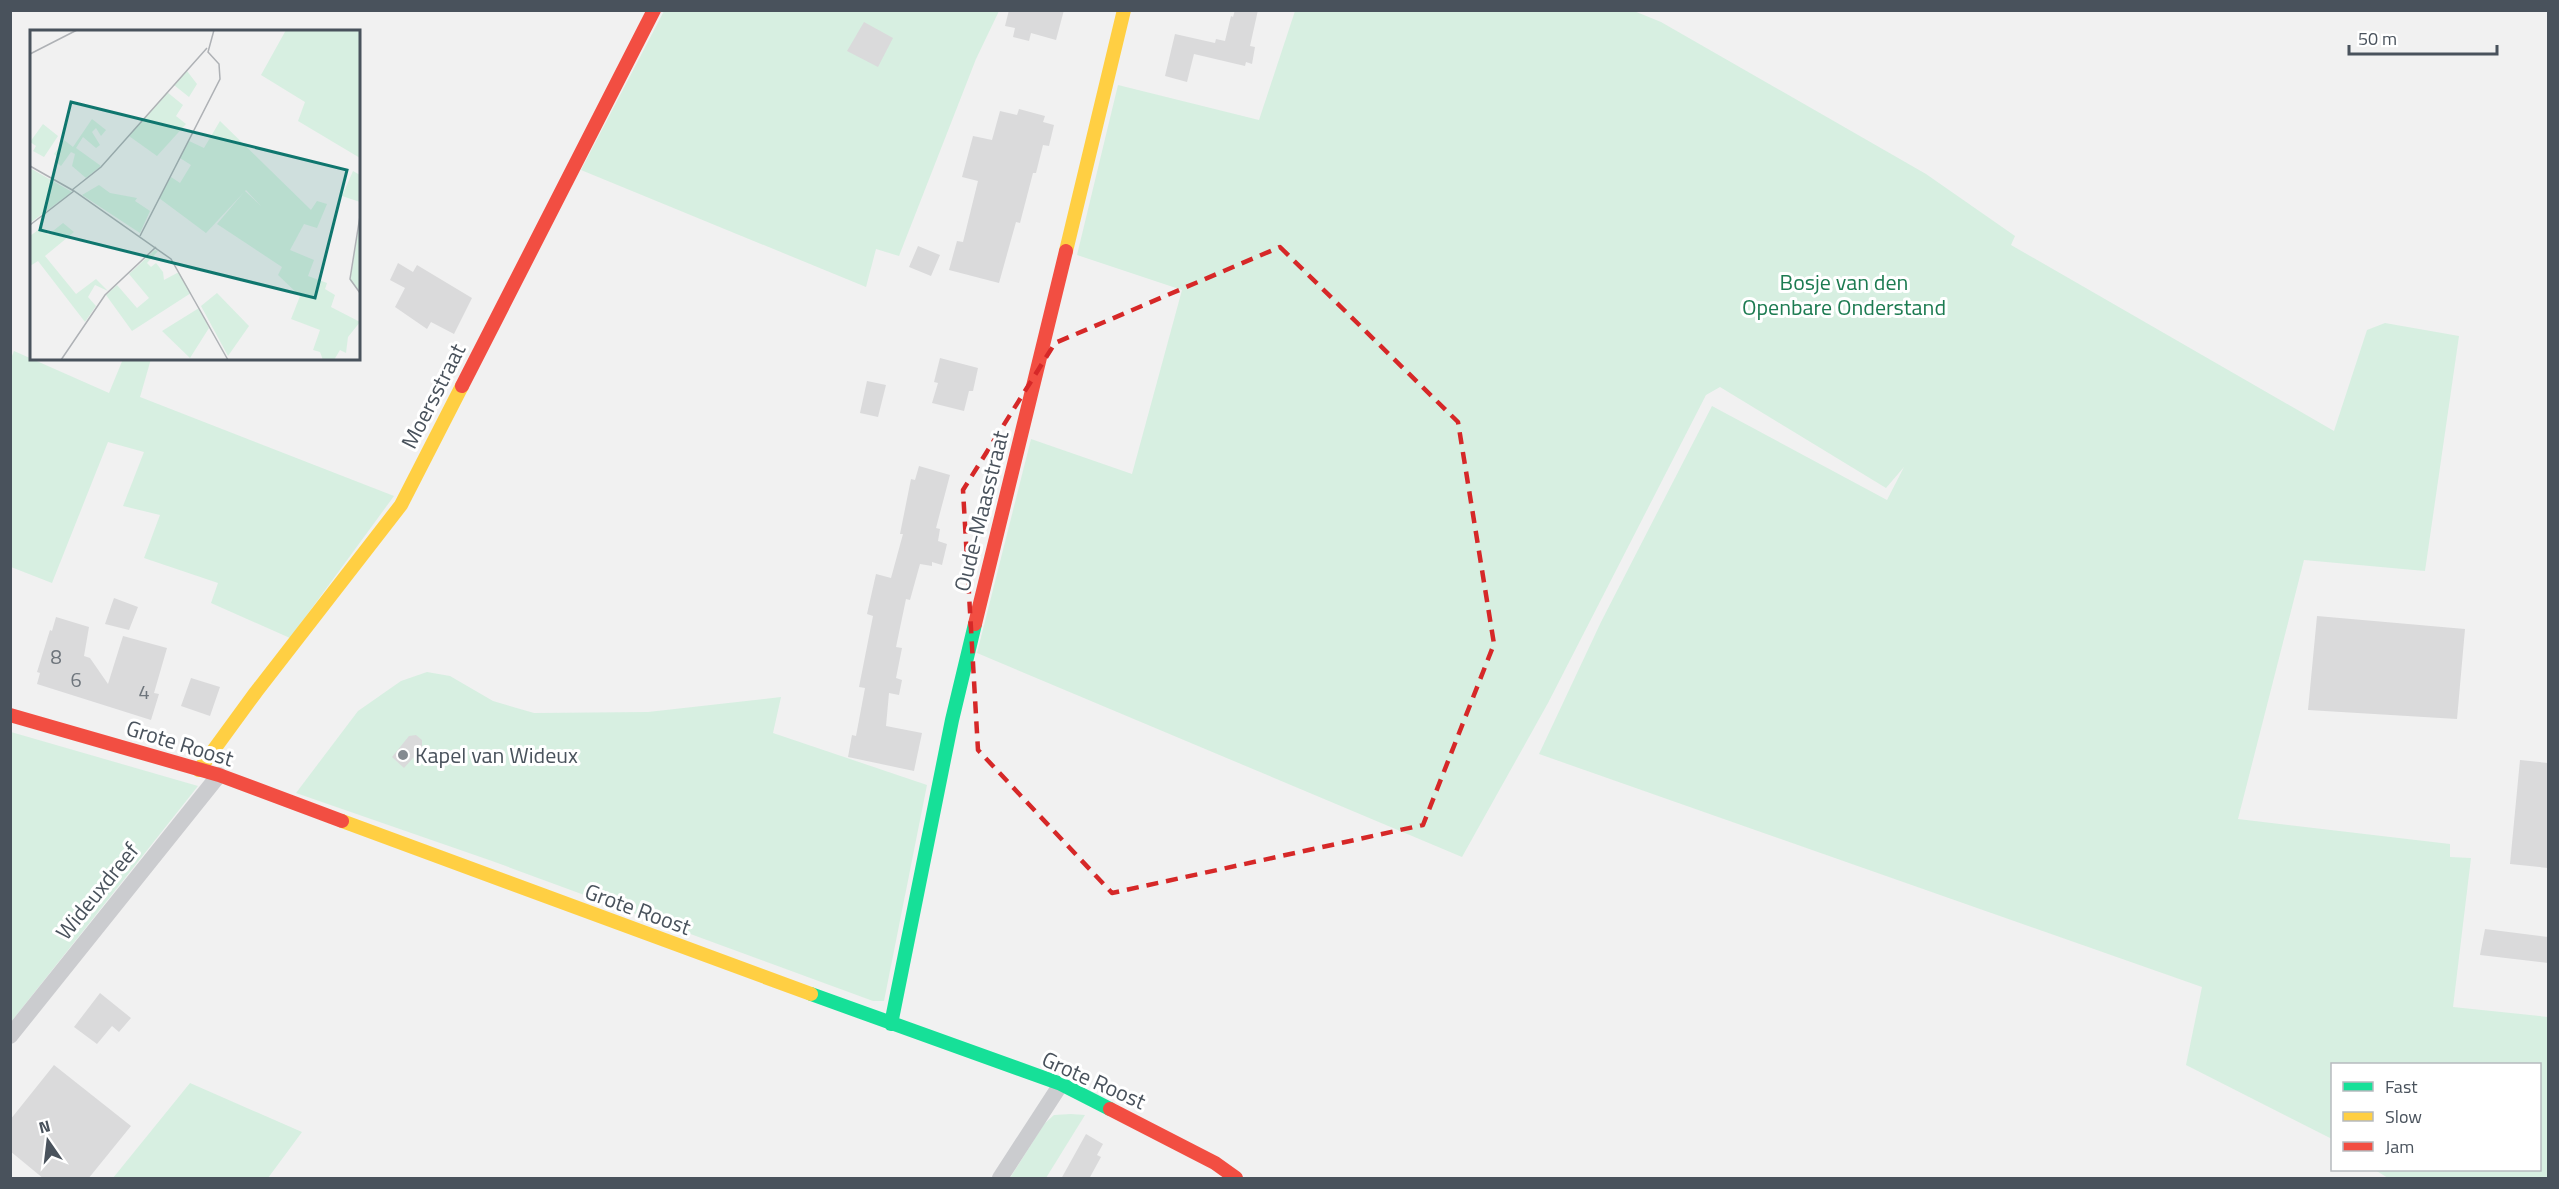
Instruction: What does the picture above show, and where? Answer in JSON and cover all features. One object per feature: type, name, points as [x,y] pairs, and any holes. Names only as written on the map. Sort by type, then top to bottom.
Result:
[{"type":"street","name":"Moersstraat","points":[[199,770],[400,505],[654,10]]},
{"type":"street","name":"Oude-Maasstraat","points":[[891,1024],[952,720],[1124,10]]},
{"type":"street","name":"Grote Roost","points":[[10,715],[219,775],[891,1024],[1061,1084],[1215,1163],[1236,1179]]},
{"type":"street","name":"Wideuxdreef","points":[[10,1036],[219,775]]},
{"type":"street","points":[[1000,1179],[1061,1084]]},
{"type":"highlighted area","points":[[1280,247],[1458,422],[1494,644],[1423,825],[1112,893],[978,750],[963,490],[1055,343]]},
{"type":"green space","points":[[664,11],[999,11],[976,59],[899,256],[876,249],[866,287],[581,170]]},
{"type":"green space","name":"Bosje van den Openbare Onderstand","points":[[1295,11],[1634,11],[1661,22],[1926,174],[2015,236],[2011,245],[2334,431],[2367,330],[2385,323],[2459,336],[2425,571],[2304,560],[2238,819],[2450,844],[2450,857],[2471,858],[2453,1007],[2548,1017],[2548,1178],[2388,1178],[2377,1171],[2541,1171],[2541,1063],[2331,1063],[2331,1138],[2186,1065],[2202,987],[1539,754],[1601,622],[1712,406],[1887,500],[1904,467],[1886,488],[1720,387],[1706,395],[1548,703],[1462,857],[977,653],[1031,439],[1132,474],[1182,290],[1077,255],[1118,85],[1259,120]]},
{"type":"green space","points":[[14,351],[109,393],[123,360],[151,360],[140,397],[394,496],[290,638],[211,603],[218,583],[144,558],[160,515],[123,506],[144,452],[108,442],[52,583],[11,567],[10,361]]},
{"type":"green space","points":[[427,672],[450,676],[493,701],[534,713],[648,712],[781,697],[773,733],[927,785],[884,1001],[873,1001],[492,861],[296,793],[358,711],[401,681]]},
{"type":"green space","points":[[10,732],[198,786],[11,1022]]},
{"type":"green space","points":[[190,1083],[302,1132],[268,1178],[113,1178]]},
{"type":"green space","points":[[1054,1115],[1085,1115],[1046,1178],[1010,1178],[1044,1124]]},
{"type":"building","points":[[1009,10],[1064,10],[1056,40],[1031,33],[1029,41],[1013,37],[1015,28],[1005,26]]},
{"type":"building","points":[[1235,10],[1258,10],[1250,46],[1255,47],[1252,64],[1246,62],[1245,66],[1194,54],[1187,82],[1165,76],[1175,34],[1215,43],[1216,39],[1225,41],[1231,16],[1233,17]]},
{"type":"building","points":[[864,22],[893,38],[878,67],[847,51]]},
{"type":"building","points":[[1019,109],[1045,116],[1043,122],[1054,125],[1049,146],[1043,145],[1036,173],[1033,173],[1020,223],[1016,222],[999,283],[949,270],[957,241],[963,242],[978,181],[962,177],[973,136],[992,140],[1000,111],[1017,115]]},
{"type":"building","points":[[918,246],[940,255],[931,276],[909,267]]},
{"type":"building","points":[[398,263],[413,272],[417,265],[472,298],[454,334],[431,322],[427,329],[395,307],[405,288],[390,280]]},
{"type":"building","points":[[940,358],[978,368],[973,391],[969,391],[964,411],[932,403],[938,383],[934,382]]},
{"type":"building","points":[[867,381],[886,385],[878,417],[860,413]]},
{"type":"building","points":[[919,466],[950,475],[936,528],[940,529],[938,541],[947,544],[942,565],[932,562],[932,566],[920,564],[910,600],[906,599],[896,647],[902,648],[896,678],[902,680],[899,695],[889,693],[886,726],[922,733],[914,771],[848,757],[852,735],[856,736],[865,688],[859,687],[873,616],[867,614],[876,574],[891,578],[903,534],[900,534],[911,479],[915,480]]},
{"type":"building","points":[[114,598],[138,607],[129,630],[105,624]]},
{"type":"building","points":[[2317,616],[2465,629],[2457,719],[2308,710]]},
{"type":"building","points":[[56,617],[89,627],[84,656],[90,658],[108,684],[123,636],[167,648],[154,693],[159,694],[151,720],[37,684],[40,673],[37,672]]},
{"type":"building","points":[[191,678],[220,687],[210,716],[181,706]]},
{"type":"building","name":"Kapel van Wideux","points":[[416,735],[422,740],[422,748],[404,768],[392,757],[409,736]]},
{"type":"building","points":[[2520,760],[2548,763],[2548,868],[2510,864]]},
{"type":"building","points":[[2485,929],[2548,937],[2548,963],[2480,955]]},
{"type":"building","points":[[100,993],[131,1018],[119,1032],[112,1026],[97,1044],[74,1027]]},
{"type":"building","points":[[54,1065],[131,1126],[88,1179],[44,1179],[10,1151],[10,1120]]},
{"type":"building","points":[[1086,1134],[1103,1144],[1097,1155],[1101,1157],[1089,1179],[1061,1179]]},
{"type":"traffic: fast","points":[[891,1024],[952,720],[975,624]]},
{"type":"traffic: fast","points":[[811,994],[1061,1084],[1110,1109]]},
{"type":"traffic: slow","points":[[1066,251],[1124,10]]},
{"type":"traffic: slow","points":[[199,770],[256,692],[401,505],[462,386]]},
{"type":"traffic: slow","points":[[342,821],[811,994]]},
{"type":"traffic: jam","points":[[462,386],[654,10]]},
{"type":"traffic: jam","points":[[975,624],[1066,251]]},
{"type":"traffic: jam","points":[[10,715],[219,775],[342,821]]},
{"type":"traffic: jam","points":[[1110,1109],[1215,1163],[1236,1178]]},
{"type":"place","name":"Kapel van Wideux","points":[[403,755]]}]
